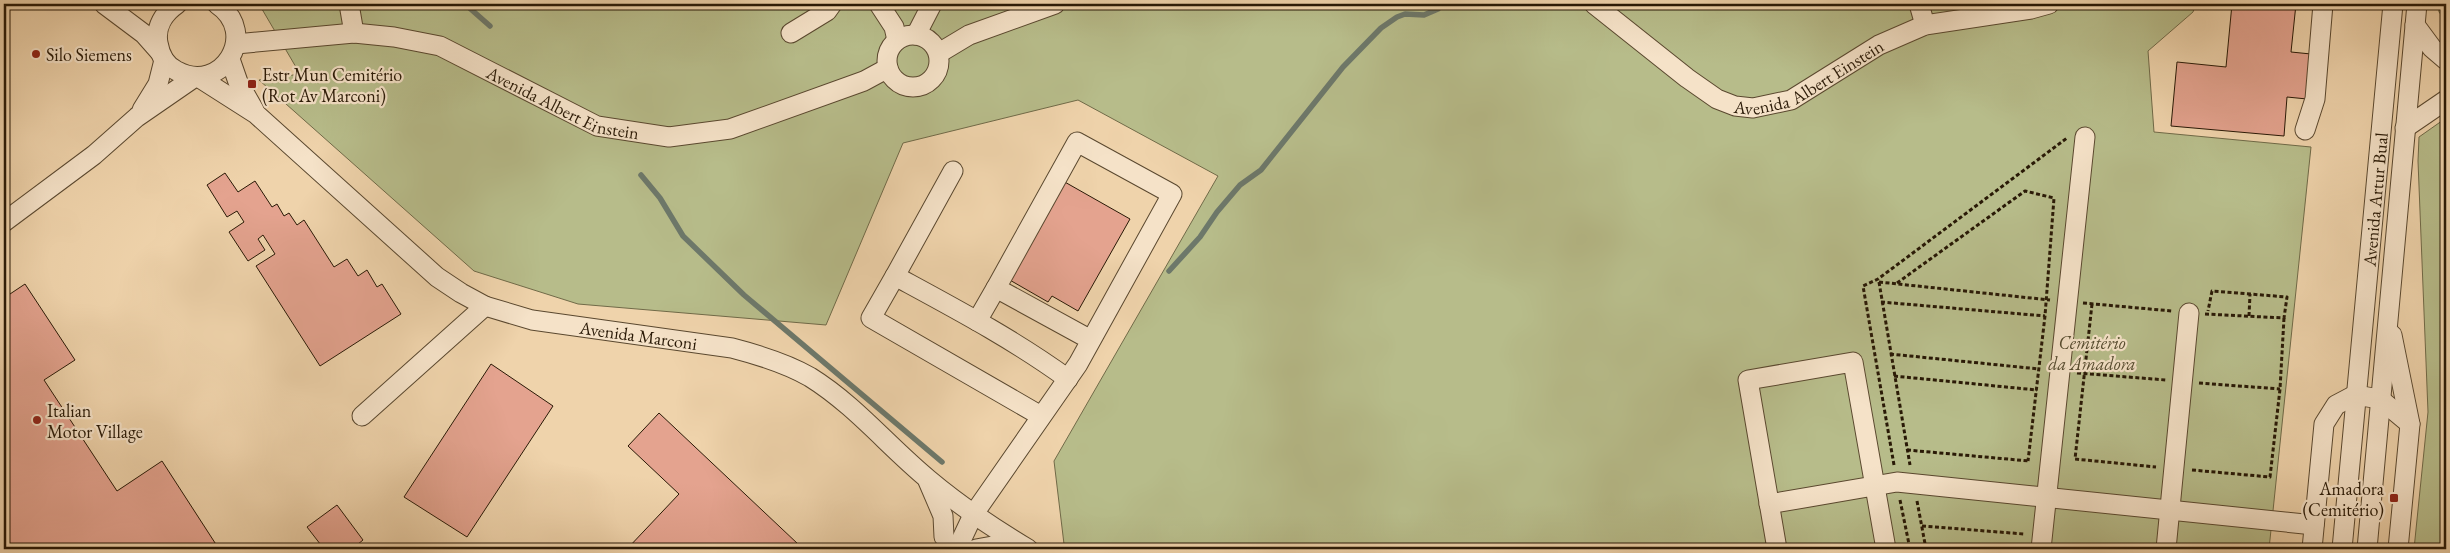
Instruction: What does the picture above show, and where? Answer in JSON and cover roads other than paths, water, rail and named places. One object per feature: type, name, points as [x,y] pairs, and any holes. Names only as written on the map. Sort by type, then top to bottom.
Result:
[{"type":"street","name":"Avenida Marconi","points":[[104,4],[144,34],[172,69],[196,77],[256,114],[437,277],[461,294],[485,306],[532,320],[732,348],[784,364],[809,376],[839,398],[927,478],[973,515],[1028,549]]},
{"type":"street","points":[[137,117],[158,84],[162,56],[158,28],[162,18],[177,4]]},
{"type":"street","name":"Avenida Marconi","points":[[217,4],[232,19],[236,32],[233,52],[238,82],[256,114]]},
{"type":"street","points":[[349,4],[354,33]]},
{"type":"street","points":[[879,4],[894,27],[897,40]]},
{"type":"street","points":[[916,34],[932,4]]},
{"type":"street","points":[[939,53],[968,35],[1055,4]]},
{"type":"street","name":"Avenida Albert Einstein","points":[[1594,4],[1687,78],[1717,99],[1735,106],[1753,108],[1791,100],[1879,45],[1925,25],[2031,9],[2049,4]]},
{"type":"street","points":[[1919,4],[1925,25]]},
{"type":"street","points":[[2305,130],[2315,99],[2323,4]]},
{"type":"street","name":"Avenida Artur Bual","points":[[2342,549],[2393,4]]},
{"type":"street","name":"Avenida Artur Bual","points":[[2367,549],[2417,4]]},
{"type":"street","points":[[790,33],[826,6]]},
{"type":"street","points":[[2415,26],[2432,48],[2446,60]]},
{"type":"street","name":"Avenida Albert Einstein","points":[[233,52],[354,33],[394,37],[440,46],[597,126],[669,137],[730,129],[864,81],[888,68]]},
{"type":"street","points":[[916,34],[930,40],[939,53],[938,70],[928,82],[921,86],[905,86],[897,82],[888,68],[888,53],[897,40],[916,34]]},
{"type":"street","points":[[4,222],[94,155],[137,117],[196,77],[211,74],[222,68],[233,52]]},
{"type":"street","points":[[2405,128],[2446,100]]},
{"type":"street","points":[[2041,549],[2085,137]]},
{"type":"street","points":[[946,545],[973,515],[1068,379],[1172,194],[1077,142],[977,321]]},
{"type":"street","points":[[953,171],[871,318],[1041,416]]},
{"type":"street","points":[[895,276],[977,321],[1044,361],[1068,379]]},
{"type":"street","points":[[996,288],[1091,340]]},
{"type":"street","points":[[362,416],[485,306]]},
{"type":"street","points":[[2166,549],[2182,382],[2198,313]]},
{"type":"street","name":"Avenida Artur Bual","points":[[2388,316],[2410,424],[2398,549]]},
{"type":"street","points":[[1777,549],[1748,380],[1853,362],[1886,549]]},
{"type":"street","points":[[2312,549],[2324,424],[2336,405],[2355,396],[2380,399],[2410,424]]},
{"type":"street","points":[[927,478],[942,516],[946,545]]},
{"type":"street","points":[[1769,504],[1874,484],[1905,482],[2314,525]]},
{"type":"street","points":[[976,549],[992,546],[1023,549]]},
{"type":"waterway","points":[[465,4],[490,26]]},
{"type":"waterway","points":[[1169,271],[1200,237],[1217,212],[1240,185],[1261,170],[1343,67],[1381,28],[1397,17],[1405,14],[1424,15],[1438,9],[1442,4]]},
{"type":"waterway","points":[[641,175],[660,198],[683,236],[744,295],[942,462]]},
{"type":"place","name":"Silo Siemens","points":[[36,54]]},
{"type":"place","name":"Estr Mun Cemitério (Rot Av Marconi)","points":[[252,84]]},
{"type":"place","name":"Italian Motor Village","points":[[37,420]]},
{"type":"place","name":"Amadora (Cemitério)","points":[[2394,498]]},
{"type":"park label","name":"Cemitério da Amadora","points":[[2092,352]]}]
